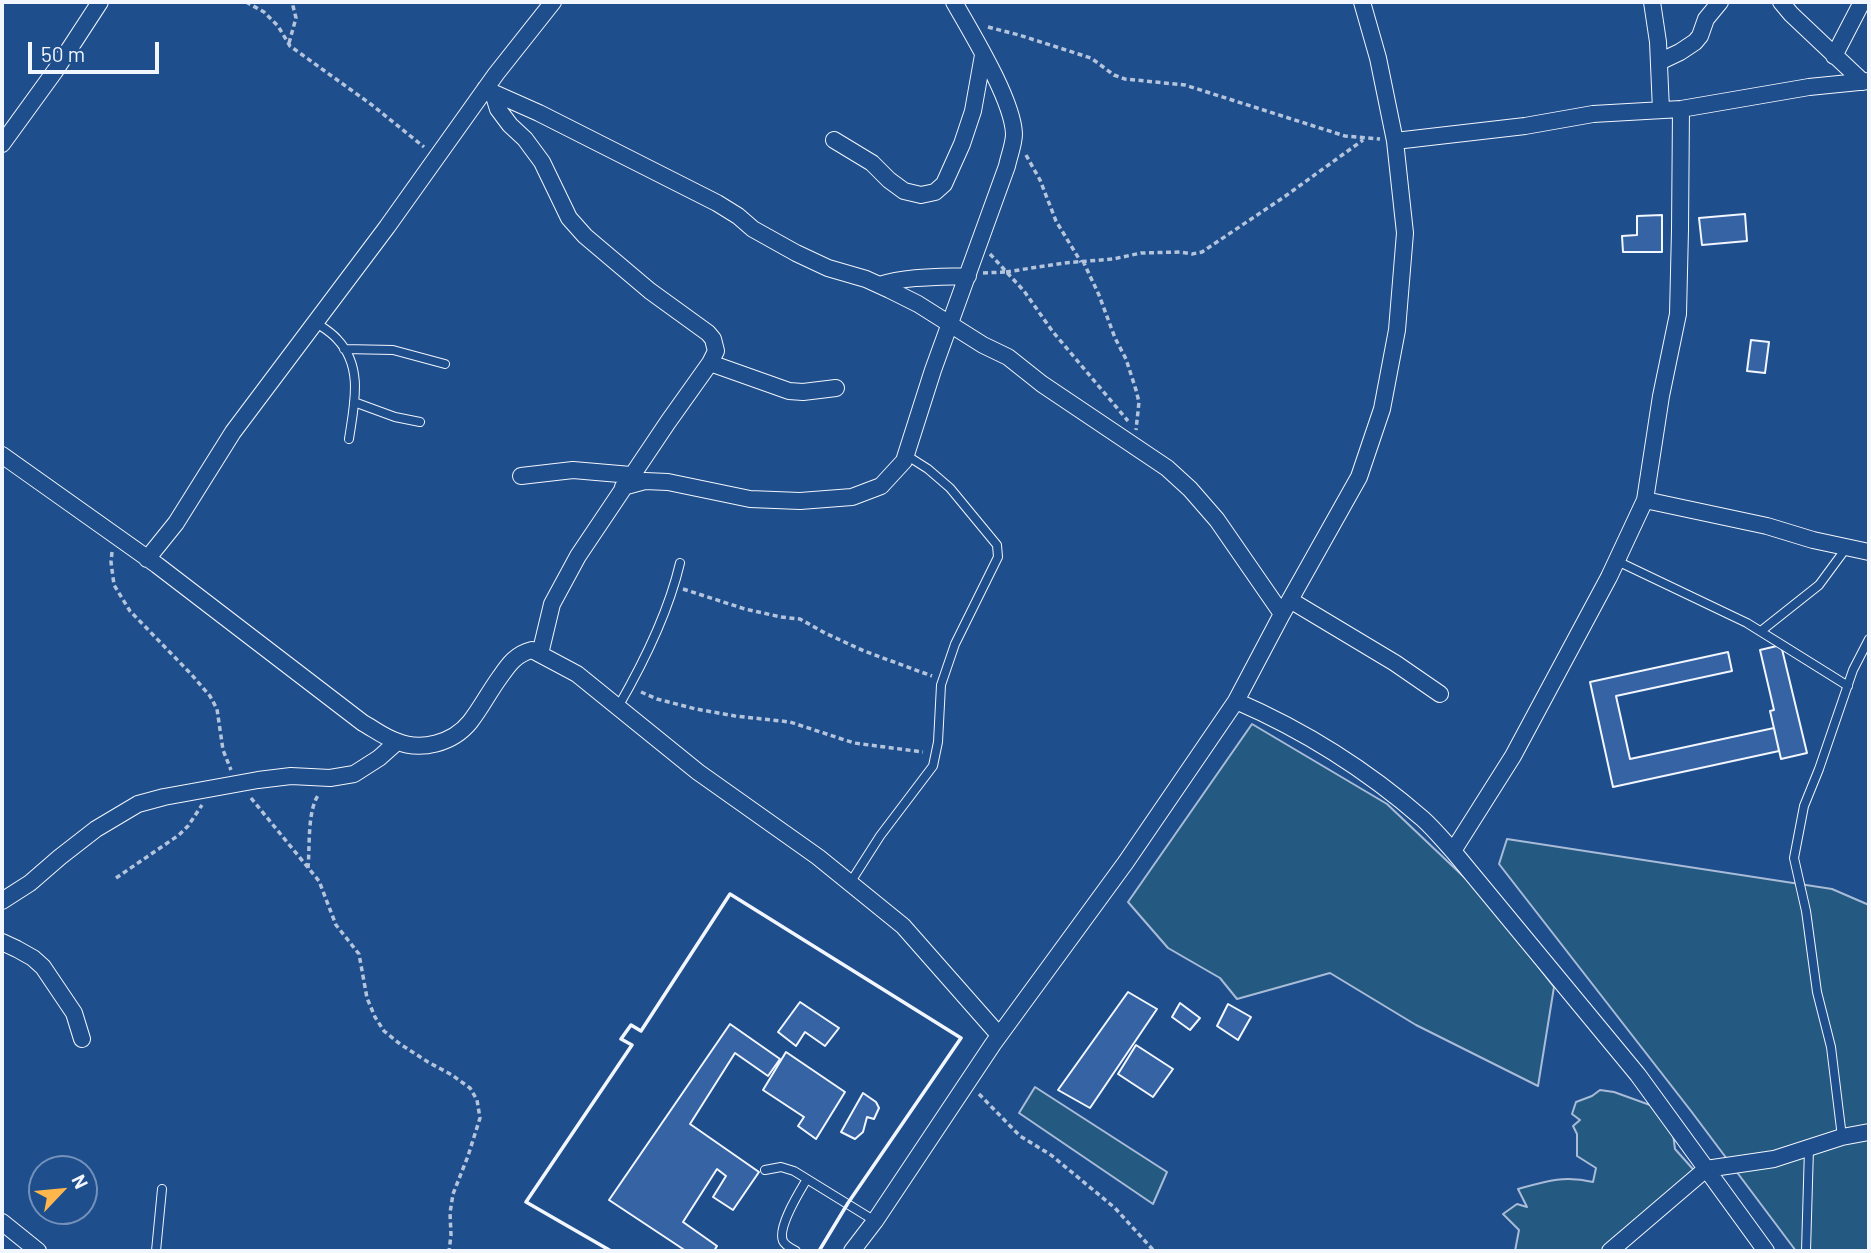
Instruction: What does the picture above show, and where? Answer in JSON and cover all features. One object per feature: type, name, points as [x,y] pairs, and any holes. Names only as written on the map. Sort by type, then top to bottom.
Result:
[{"type":"street","points":[[2,144],[55,71],[100,2]]},
{"type":"street","points":[[147,559],[176,523],[233,432],[553,2]]},
{"type":"street","points":[[522,476],[573,470],[627,481],[668,482],[750,499],[800,501],[852,497],[881,486],[904,461],[933,370],[1007,166],[1014,135],[1010,114],[983,55],[954,2]]},
{"type":"street","points":[[852,1251],[875,1221],[999,1035],[1126,862],[1236,701],[1359,477],[1382,409],[1397,330],[1405,233],[1394,139],[1378,58],[1362,2]]},
{"type":"street","points":[[1652,2],[1658,42],[1661,110]]},
{"type":"street","points":[[1659,62],[1695,42],[1706,19],[1720,2]]},
{"type":"street","points":[[1782,2],[1835,56],[1866,81]]},
{"type":"street","points":[[1835,56],[1863,2]]},
{"type":"street","points":[[834,140],[872,163],[904,191],[921,194],[935,191],[944,184],[962,144],[973,111],[983,55]]},
{"type":"street","points":[[1394,139],[1525,126],[1593,114],[1681,109],[1809,87],[1866,81]]},
{"type":"street","points":[[489,91],[539,113],[718,203],[753,229],[796,253],[828,268],[866,279],[918,304],[983,345],[1008,357],[1042,384],[1167,468],[1217,520],[1286,607],[1395,663],[1440,694]]},
{"type":"street","points":[[489,91],[498,109],[542,162],[569,218],[585,236],[650,291],[708,333],[713,339],[716,351],[578,556],[552,604],[540,654]]},
{"type":"street","points":[[1453,851],[1513,756],[1617,561],[1645,500],[1661,396],[1678,314],[1681,109]]},
{"type":"street","points":[[879,285],[891,281],[968,276]]},
{"type":"street","points":[[710,363],[789,391],[836,388]]},
{"type":"street","points":[[2,456],[147,559],[363,723],[397,742],[419,747],[450,740],[469,723],[512,661],[523,653],[532,650],[577,674],[698,772],[818,857],[903,926],[999,1035]]},
{"type":"street","points":[[1645,500],[1767,526],[1813,540],[1869,552]]},
{"type":"street","points":[[1236,701],[1315,741],[1387,790],[1424,820],[1453,851],[1637,1075],[1766,1251]]},
{"type":"street","points":[[2,901],[30,883],[96,829],[138,804],[238,783],[291,776],[330,778],[354,774],[397,742]]},
{"type":"street","points":[[2,942],[18,949],[43,967],[74,1013],[82,1039]]},
{"type":"street","points":[[1610,1251],[1706,1169],[1774,1159],[1842,1137],[1869,1132]]},
{"type":"street","points":[[2,1222],[38,1251]]},
{"type":"lane","points":[[315,322],[337,339],[348,354],[355,373],[356,391],[349,439]]},
{"type":"lane","points":[[344,349],[393,350],[444,364]]},
{"type":"lane","points":[[354,402],[395,417],[420,422]]},
{"type":"lane","points":[[850,883],[880,836],[933,766],[938,742],[941,685],[955,644],[997,563],[999,552],[997,545],[950,488],[906,454]]},
{"type":"lane","points":[[1761,631],[1819,585],[1847,547]]},
{"type":"lane","points":[[1617,561],[1747,622],[1848,686]]},
{"type":"lane","points":[[618,707],[665,612],[680,563]]},
{"type":"lane","points":[[1842,1137],[1831,1047],[1817,992],[1806,911],[1794,858],[1804,806],[1853,670],[1869,639]]},
{"type":"lane","points":[[1806,1251],[1809,1148]]},
{"type":"lane","points":[[765,1170],[781,1167],[794,1171],[875,1221]]},
{"type":"lane","points":[[796,1251],[783,1241],[783,1234],[795,1197],[807,1179]]},
{"type":"lane","points":[[156,1251],[162,1189]]},
{"type":"path","points":[[247,2],[264,12],[278,26],[289,44],[436,157]]},
{"type":"path","points":[[289,44],[296,18],[292,2]]},
{"type":"path","points":[[965,22],[1080,54],[1125,79],[1185,85],[1345,136],[1394,139]]},
{"type":"path","points":[[980,243],[1024,291],[1053,332],[1136,430],[1139,402],[1126,359],[1099,295],[1056,221],[1040,180],[1014,135]]},
{"type":"path","points":[[1006,272],[1141,253],[1202,252],[1365,138]]},
{"type":"path","points":[[114,536],[111,562],[114,585],[130,611],[210,696],[220,718],[223,750],[238,783],[319,881],[336,925],[359,954],[367,998],[384,1031],[470,1088],[477,1100],[480,1118],[453,1194],[449,1251]]},
{"type":"path","points":[[674,586],[745,608],[800,619],[864,651],[943,680]]},
{"type":"path","points":[[629,687],[657,699],[696,709],[790,722],[854,743],[935,754]]},
{"type":"path","points":[[308,868],[314,800],[323,789],[343,776]]},
{"type":"path","points":[[116,878],[188,827],[216,787]]},
{"type":"path","points":[[968,1082],[1020,1136],[1051,1155],[1115,1208],[1154,1251]]},
{"type":"shaded area","points":[[1252,724],[1387,804],[1483,895],[1554,987],[1538,1086],[1416,1025],[1330,973],[1237,999],[1220,978],[1168,948],[1128,902]]},
{"type":"shaded area","points":[[1507,839],[1832,889],[1869,905],[1869,1251],[1796,1251],[1499,864]]},
{"type":"shaded area","points":[[1035,1087],[1167,1172],[1153,1204],[1019,1113]]},
{"type":"shaded area","points":[[1600,1090],[1614,1092],[1650,1105],[1673,1134],[1675,1149],[1700,1177],[1622,1251],[1515,1251],[1519,1230],[1503,1214],[1517,1204],[1527,1207],[1518,1189],[1564,1179],[1593,1182],[1596,1168],[1577,1156],[1577,1134],[1573,1126],[1580,1120],[1572,1114],[1576,1102]]},
{"type":"building","points":[[1745,214],[1747,241],[1702,245],[1699,218]]},
{"type":"building","points":[[1662,215],[1662,252],[1623,252],[1622,236],[1637,235],[1637,216]]},
{"type":"building","points":[[1751,340],[1769,342],[1765,373],[1747,371]]},
{"type":"building","points":[[1781,645],[1807,753],[1781,759],[1770,711],[1774,710],[1760,650]]},
{"type":"building","points":[[1728,652],[1732,671],[1616,696],[1630,759],[1774,728],[1779,751],[1613,787],[1590,682]]},
{"type":"building","points":[[1128,992],[1157,1009],[1090,1108],[1058,1090]]},
{"type":"building","points":[[800,1002],[839,1028],[825,1046],[805,1032],[796,1046],[778,1032]]},
{"type":"building","points":[[1180,1003],[1200,1018],[1190,1030],[1172,1017]]},
{"type":"building","points":[[1228,1004],[1251,1017],[1238,1040],[1217,1026]]},
{"type":"building","points":[[730,1024],[780,1059],[768,1076],[735,1053],[690,1124],[759,1172],[733,1210],[713,1197],[726,1176],[717,1169],[683,1222],[717,1246],[714,1251],[686,1251],[609,1200]]},
{"type":"building","points":[[1136,1045],[1173,1069],[1153,1097],[1118,1074]]},
{"type":"building","points":[[786,1052],[845,1092],[816,1139],[798,1126],[804,1117],[763,1090]]},
{"type":"building","points":[[863,1093],[876,1102],[879,1108],[874,1119],[867,1117],[863,1132],[855,1139],[841,1132]]},
{"type":"wall","points":[[611,1251],[526,1202],[632,1045],[621,1039],[631,1025],[641,1031],[730,894],[961,1038],[848,1203],[819,1251]]}]
